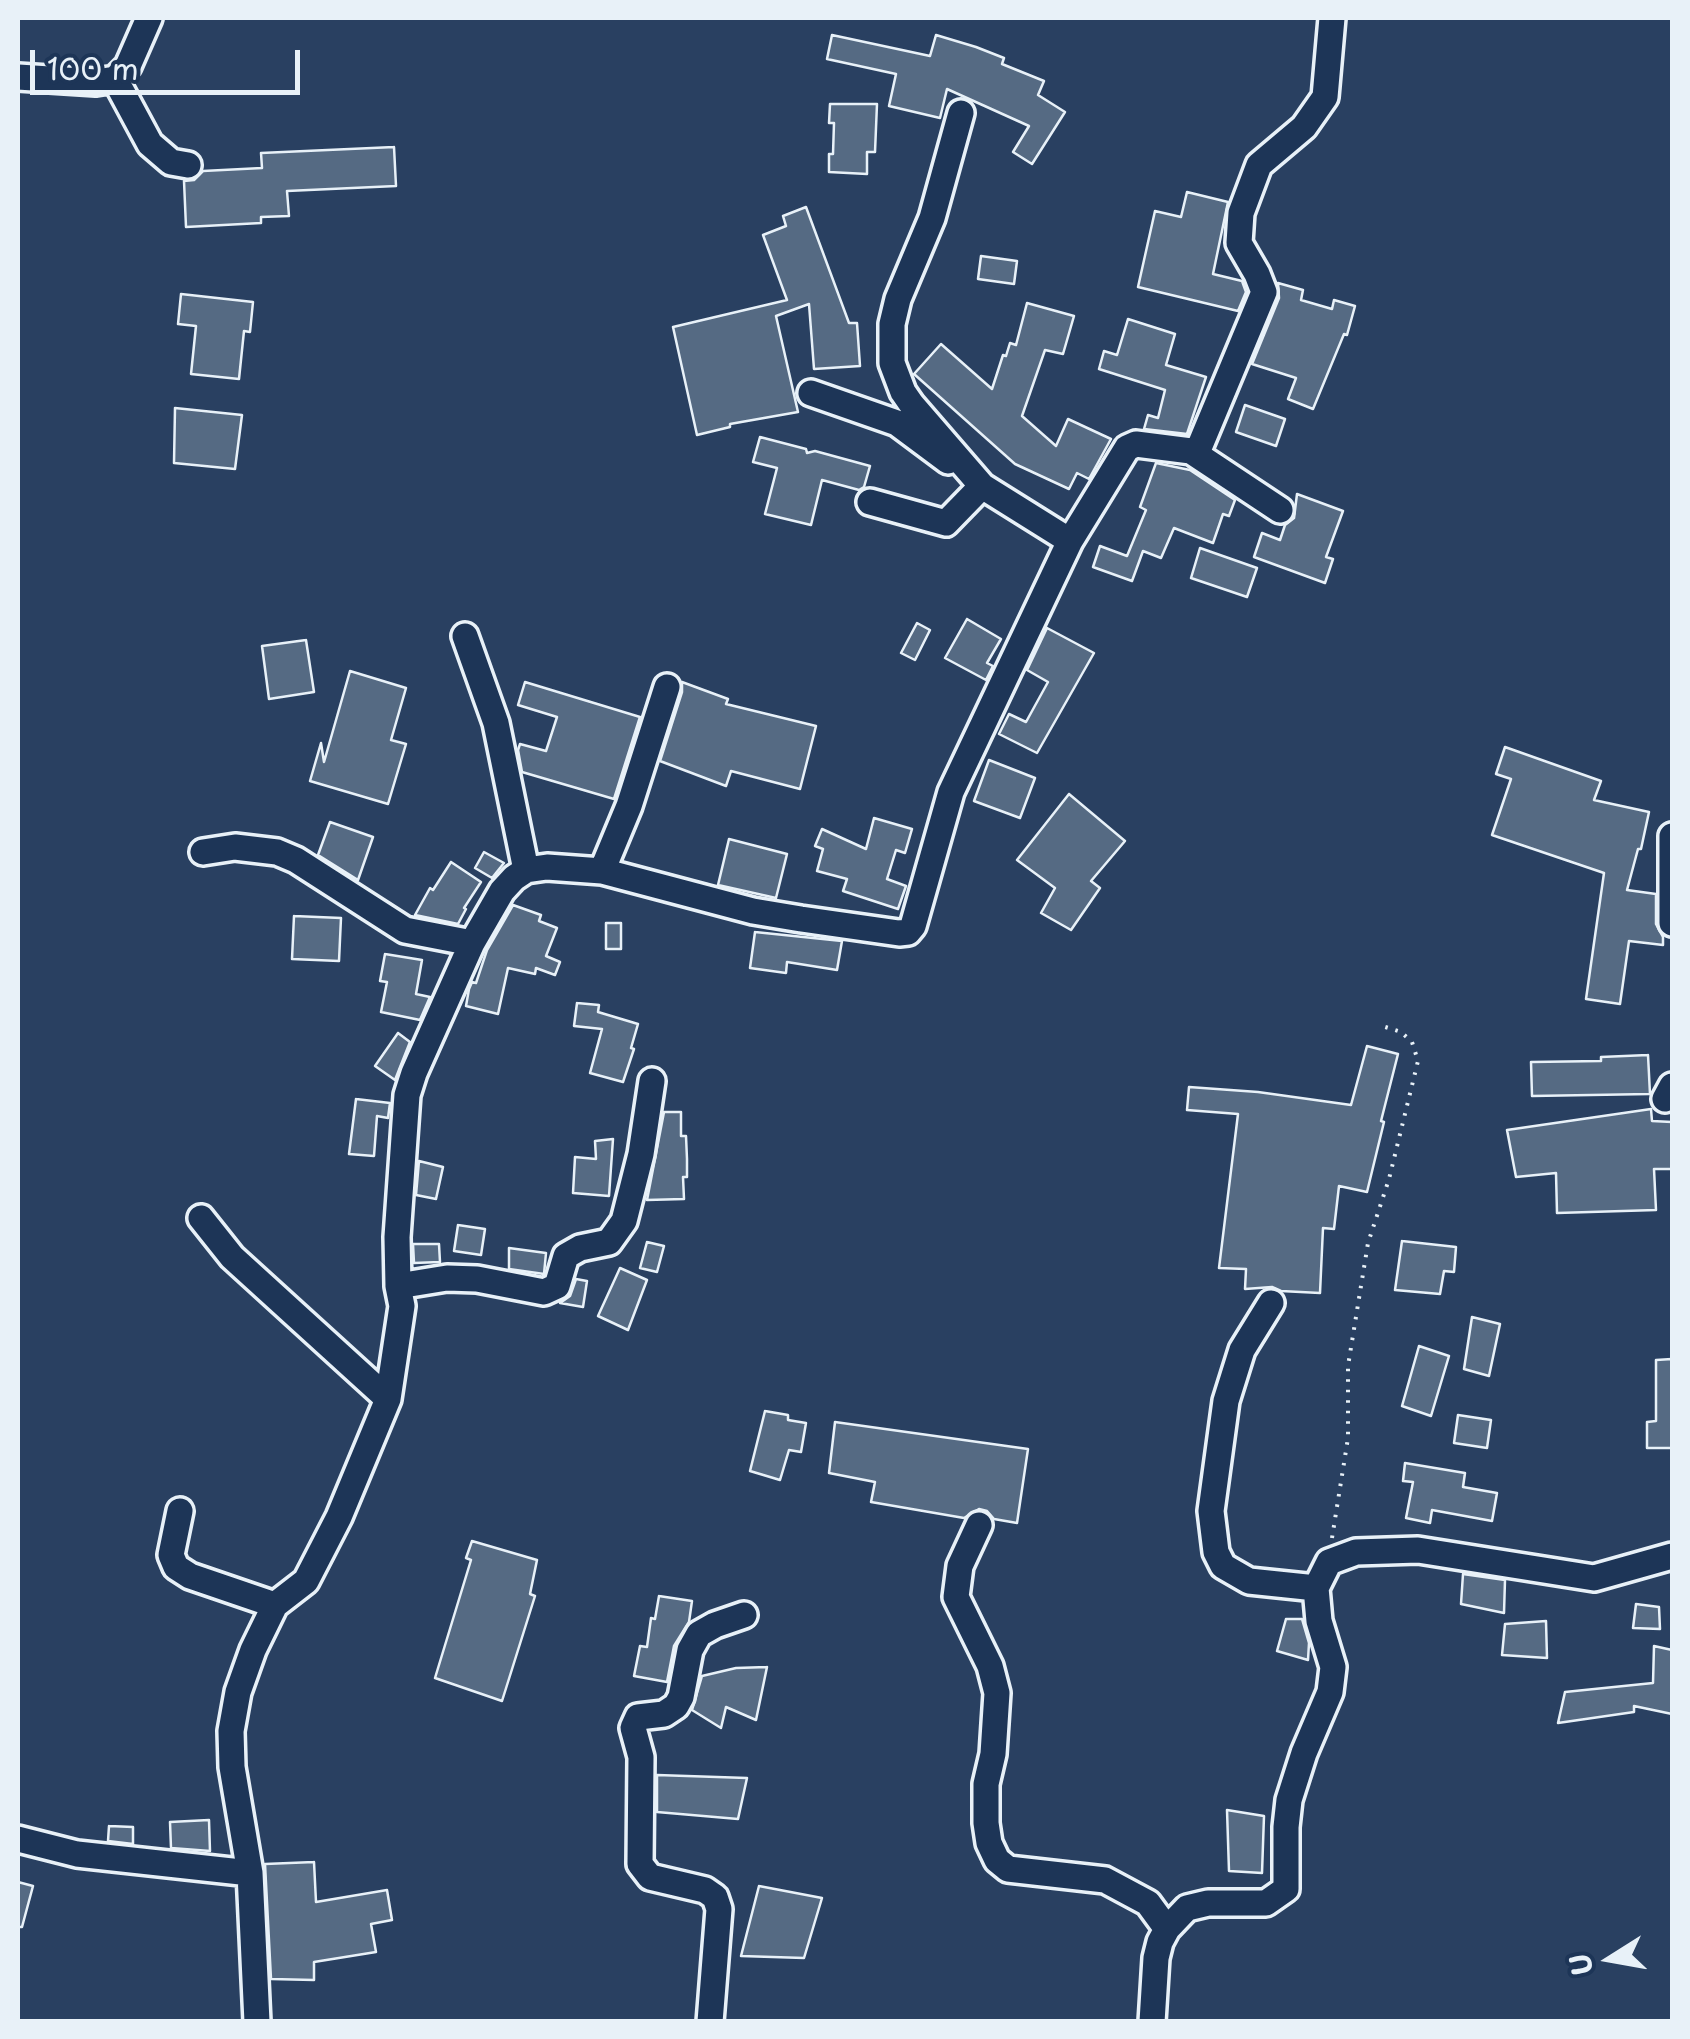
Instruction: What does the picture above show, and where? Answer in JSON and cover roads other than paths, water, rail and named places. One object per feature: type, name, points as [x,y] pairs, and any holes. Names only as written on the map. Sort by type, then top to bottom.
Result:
[{"type":"street","points":[[18,77],[96,82],[115,79],[128,66],[149,18]]},
{"type":"street","points":[[1191,451],[1199,448],[1264,292],[1238,244],[1240,214],[1259,166],[1320,110],[1328,86],[1332,18]]},
{"type":"street","points":[[115,79],[150,144],[171,162],[188,165]]},
{"type":"street","points":[[961,113],[932,218],[898,299],[890,343],[892,363],[903,392],[978,481]]},
{"type":"street","points":[[811,392],[897,423],[1070,540]]},
{"type":"street","points":[[258,2022],[250,1872],[232,1767],[231,1731],[238,1692],[276,1605],[306,1580],[346,1500],[388,1398],[402,1306],[397,1236],[408,1096],[414,1073],[472,943],[502,891],[526,870],[566,867],[602,871],[753,911],[908,932],[913,926],[951,792],[1070,540],[1127,448],[1144,445],[1191,451],[1280,510]]},
{"type":"street","points":[[870,502],[946,523],[978,481]]},
{"type":"street","points":[[464,636],[496,723],[526,870]]},
{"type":"street","points":[[602,871],[630,806],[667,687]]},
{"type":"street","points":[[1672,836],[1672,923]]},
{"type":"street","points":[[203,852],[235,847],[277,852],[296,860],[405,930],[472,943]]},
{"type":"street","points":[[398,1286],[447,1278],[478,1278],[536,1291],[557,1286],[566,1256],[580,1248],[609,1242],[624,1221],[641,1154],[652,1081]]},
{"type":"street","points":[[200,1218],[232,1256],[388,1398]]},
{"type":"street","points":[[1271,1303],[1242,1350],[1226,1401],[1211,1512],[1216,1552],[1222,1566],[1249,1580],[1316,1588]]},
{"type":"street","points":[[180,1511],[171,1555],[176,1566],[190,1576],[276,1605]]},
{"type":"street","points":[[979,1525],[960,1566],[956,1597],[990,1666],[997,1693],[993,1754],[986,1784],[989,1843],[997,1860],[1008,1869],[1106,1880],[1120,1886],[1148,1903],[1166,1930]]},
{"type":"street","points":[[1152,2022],[1156,1958],[1166,1930],[1187,1908],[1208,1903],[1266,1902],[1286,1889],[1289,1800],[1330,1692],[1332,1667],[1319,1621],[1316,1588],[1328,1562],[1356,1552],[1418,1550],[1594,1578],[1672,1556]]},
{"type":"street","points":[[710,2022],[720,1908],[706,1890],[650,1877],[640,1864],[641,1757],[633,1728],[638,1717],[664,1714],[676,1706],[690,1650],[699,1634],[744,1616]]},
{"type":"street","points":[[18,1839],[77,1854],[250,1872]]}]
